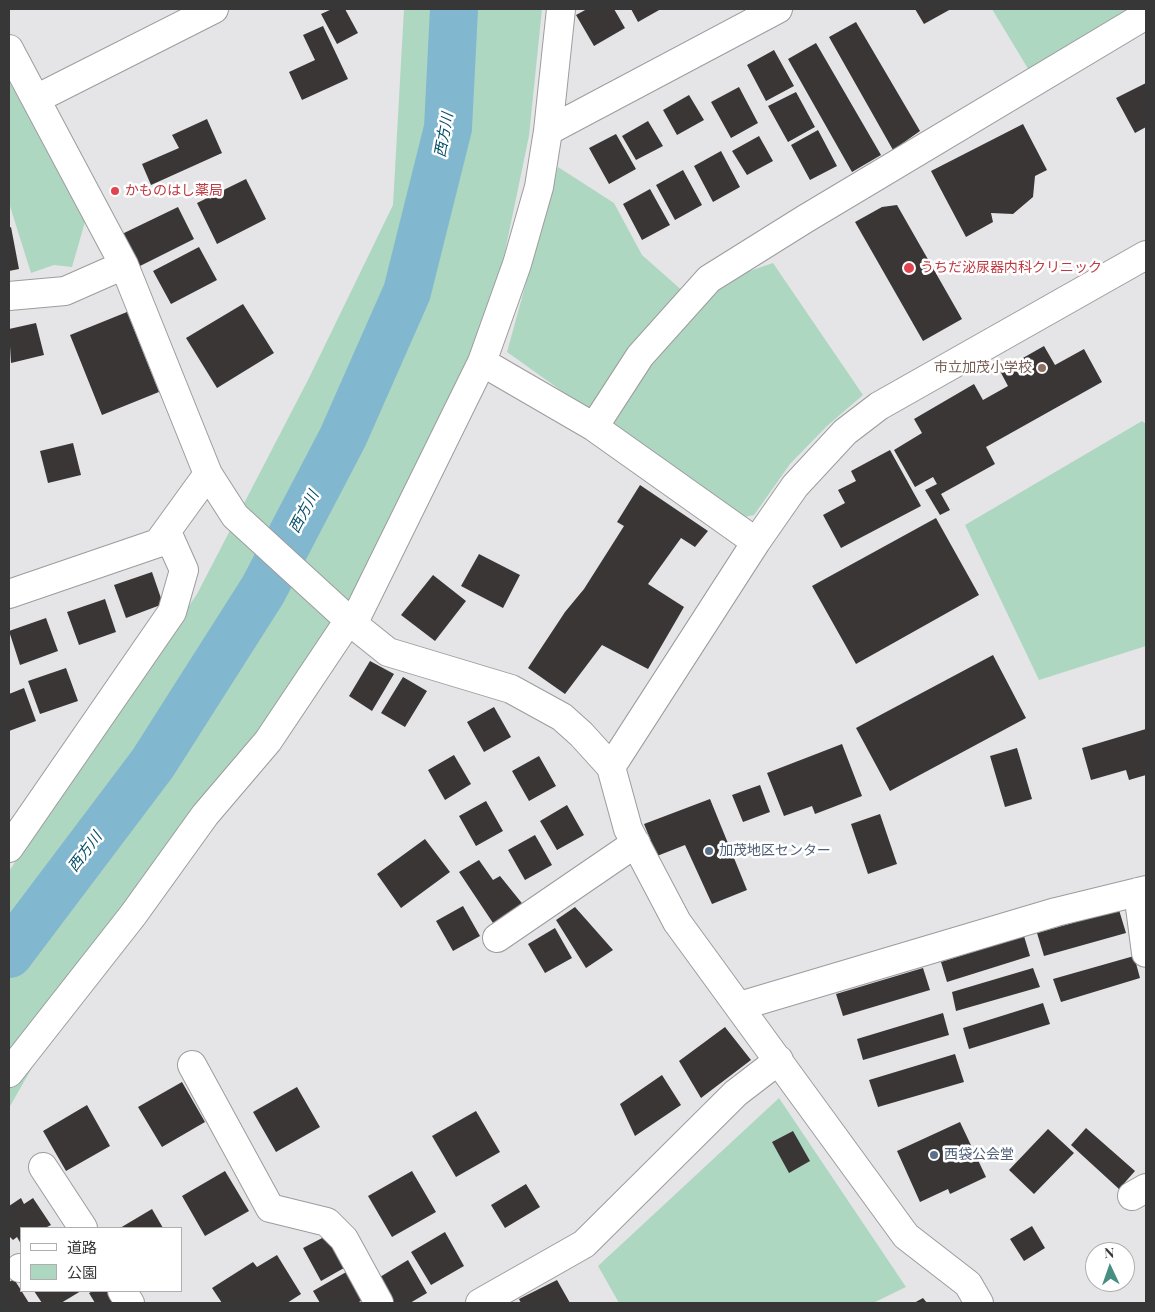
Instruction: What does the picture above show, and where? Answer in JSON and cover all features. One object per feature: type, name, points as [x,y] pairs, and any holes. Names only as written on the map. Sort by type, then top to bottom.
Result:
[{"type":"street","points":[[36,99],[214,9]]},
{"type":"street","points":[[9,1073],[133,915],[204,815],[268,741],[351,622],[482,362],[517,264],[539,187],[548,131],[561,9]]},
{"type":"street","points":[[548,131],[778,9]]},
{"type":"street","points":[[594,428],[640,356],[709,279],[805,218],[1146,15]]},
{"type":"street","points":[[9,49],[124,265],[208,474],[235,516],[351,622],[388,652],[510,689],[553,713],[582,734],[611,768],[628,829],[678,922],[906,1236],[968,1284],[979,1303]]},
{"type":"street","points":[[611,768],[756,542],[795,486],[845,432],[879,406],[1146,255]]},
{"type":"street","points":[[9,296],[65,291],[124,265]]},
{"type":"street","points":[[482,362],[594,428],[756,542]]},
{"type":"street","points":[[9,594],[158,543],[208,474]]},
{"type":"street","points":[[9,848],[172,612],[184,570],[167,532]]},
{"type":"street","points":[[497,938],[636,843]]},
{"type":"street","points":[[740,1006],[1056,912],[1142,891],[1146,953]]},
{"type":"street","points":[[480,1303],[584,1244],[736,1093],[779,1060]]},
{"type":"street","points":[[192,1065],[270,1208],[327,1222],[344,1239],[379,1303]]},
{"type":"street","points":[[44,1167],[82,1227]]},
{"type":"street","points":[[123,1292],[130,1303]]},
{"type":"green space","points":[[404,9],[542,9],[529,136],[482,362],[364,603],[106,938],[9,1108],[9,871],[197,594],[309,378],[393,205]]},
{"type":"green space","points":[[992,9],[1133,9],[1030,72]]},
{"type":"green space","points":[[9,81],[87,215],[72,267],[54,265],[31,273],[9,203]]},
{"type":"green space","points":[[558,167],[614,203],[642,255],[685,293],[773,263],[863,395],[827,426],[790,464],[754,515],[740,518],[507,352]]},
{"type":"green space","points":[[1142,421],[1146,424],[1146,646],[1039,680],[965,525]]},
{"type":"green space","points":[[779,1098],[906,1287],[873,1303],[619,1303],[598,1266]]},
{"type":"building","points":[[332,9],[345,9],[358,33],[337,44],[321,14]]},
{"type":"building","points":[[587,9],[614,9],[625,28],[594,46],[576,15]]},
{"type":"building","points":[[631,9],[661,9],[638,22]]},
{"type":"building","points":[[915,9],[951,9],[924,24]]},
{"type":"building","points":[[856,22],[920,131],[893,150],[829,37]]},
{"type":"building","points":[[323,26],[348,79],[302,100],[289,72],[315,60],[303,35]]},
{"type":"building","points":[[816,43],[881,155],[852,172],[788,59]]},
{"type":"building","points":[[774,50],[794,86],[766,101],[747,65]]},
{"type":"building","points":[[1146,83],[1146,127],[1135,133],[1116,98]]},
{"type":"building","points":[[739,87],[758,123],[731,138],[711,102]]},
{"type":"building","points":[[796,92],[815,127],[788,142],[768,106]]},
{"type":"building","points":[[689,95],[704,120],[677,135],[663,110]]},
{"type":"building","points":[[207,119],[222,153],[151,185],[142,164],[179,148],[172,135]]},
{"type":"building","points":[[648,121],[663,146],[636,160],[622,136]]},
{"type":"building","points":[[1023,124],[1047,170],[1035,176],[1033,197],[1013,214],[991,213],[993,222],[966,237],[931,171]]},
{"type":"building","points":[[818,130],[837,166],[810,180],[791,145]]},
{"type":"building","points":[[616,134],[636,169],[609,184],[589,148]]},
{"type":"building","points":[[759,136],[773,161],[747,175],[732,151]]},
{"type":"building","points":[[721,151],[740,187],[713,202],[694,166]]},
{"type":"building","points":[[683,170],[702,205],[675,220],[656,185]]},
{"type":"building","points":[[246,179],[266,219],[217,244],[197,203]]},
{"type":"building","points":[[650,189],[670,225],[642,240],[623,204]]},
{"type":"building","points":[[897,205],[962,319],[923,341],[855,222],[882,207]]},
{"type":"building","points":[[178,207],[194,239],[138,267],[122,234]]},
{"type":"building","points":[[11,227],[19,269],[9,271],[9,228]]},
{"type":"building","points":[[199,247],[217,280],[171,304],[153,271]]},
{"type":"building","points":[[243,304],[274,353],[217,388],[186,338]]},
{"type":"building","points":[[127,312],[159,392],[102,415],[70,335]]},
{"type":"building","points":[[36,323],[44,355],[11,363],[9,329]]},
{"type":"building","points":[[1044,346],[1055,365],[1084,349],[1102,382],[986,447],[995,464],[941,494],[950,510],[940,515],[925,490],[937,484],[933,477],[915,487],[894,450],[922,433],[914,419],[974,384],[983,400],[1008,386],[1000,371]]},
{"type":"building","points":[[73,443],[81,475],[48,483],[40,451]]},
{"type":"building","points":[[890,450],[921,506],[841,548],[823,515],[845,503],[838,490],[856,481],[851,471]]},
{"type":"building","points":[[640,485],[708,531],[695,547],[681,538],[648,584],[684,607],[648,669],[602,645],[565,694],[528,668],[565,612],[584,589],[624,526],[617,522]]},
{"type":"building","points":[[936,518],[979,595],[856,664],[812,586]]},
{"type":"building","points":[[479,554],[520,575],[503,608],[461,586]]},
{"type":"building","points":[[152,572],[163,604],[126,618],[114,585]]},
{"type":"building","points":[[433,575],[466,601],[435,641],[401,615]]},
{"type":"building","points":[[105,599],[116,632],[79,645],[67,612]]},
{"type":"building","points":[[46,618],[58,651],[20,665],[9,631]]},
{"type":"building","points":[[993,655],[1026,718],[890,791],[856,728]]},
{"type":"building","points":[[370,661],[394,674],[372,711],[349,696]]},
{"type":"building","points":[[66,668],[78,701],[40,714],[28,681]]},
{"type":"building","points":[[403,677],[427,691],[405,727],[381,713]]},
{"type":"building","points":[[24,688],[36,721],[9,731],[9,694]]},
{"type":"building","points":[[494,707],[511,737],[484,752],[467,722]]},
{"type":"building","points":[[1146,729],[1146,775],[1129,780],[1126,770],[1091,780],[1082,748]]},
{"type":"building","points":[[842,744],[862,796],[815,814],[812,806],[784,816],[767,773]]},
{"type":"building","points":[[1017,748],[1032,799],[1005,807],[990,756]]},
{"type":"building","points":[[454,755],[471,784],[445,800],[428,770]]},
{"type":"building","points":[[539,756],[556,786],[529,801],[512,771]]},
{"type":"building","points":[[760,785],[770,812],[743,822],[732,795]]},
{"type":"building","name":"加茂地区センター","points":[[710,799],[747,890],[712,904],[685,845],[657,856],[644,824]]},
{"type":"building","points":[[486,801],[503,831],[476,846],[459,816]]},
{"type":"building","points":[[567,805],[584,835],[557,850],[540,821]]},
{"type":"building","points":[[880,814],[897,864],[868,874],[851,824]]},
{"type":"building","points":[[535,835],[552,865],[525,880],[508,850]]},
{"type":"building","points":[[425,839],[450,872],[401,908],[377,874]]},
{"type":"building","points":[[479,860],[493,880],[500,876],[525,907],[499,932],[459,872]]},
{"type":"building","points":[[463,906],[480,936],[453,951],[436,921]]},
{"type":"building","points":[[575,907],[613,950],[586,968],[556,920]]},
{"type":"building","points":[[1119,910],[1126,933],[1044,956],[1037,933]]},
{"type":"building","points":[[555,928],[572,958],[545,973],[528,944]]},
{"type":"building","points":[[1024,936],[1030,956],[947,982],[941,962]]},
{"type":"building","points":[[1134,956],[1140,978],[1061,1002],[1053,979]]},
{"type":"building","points":[[923,968],[930,990],[843,1016],[836,994]]},
{"type":"building","points":[[1033,968],[1040,987],[956,1011],[952,992]]},
{"type":"building","points":[[1043,1003],[1050,1024],[969,1049],[963,1028]]},
{"type":"building","points":[[943,1013],[949,1035],[863,1060],[857,1039]]},
{"type":"building","points":[[725,1027],[751,1060],[701,1098],[679,1061]]},
{"type":"building","points":[[955,1054],[964,1082],[878,1107],[869,1080]]},
{"type":"building","points":[[662,1075],[681,1105],[635,1136],[620,1104]]},
{"type":"building","points":[[182,1082],[205,1122],[162,1147],[138,1107]]},
{"type":"building","points":[[297,1087],[320,1127],[276,1152],[253,1112]]},
{"type":"building","points":[[87,1105],[110,1146],[66,1171],[43,1131]]},
{"type":"building","points":[[476,1111],[500,1152],[456,1177],[432,1136]]},
{"type":"building","points":[[960,1122],[986,1177],[950,1194],[948,1189],[920,1202],[897,1151]]},
{"type":"building","points":[[1086,1128],[1135,1171],[1119,1189],[1071,1145]]},
{"type":"building","points":[[1048,1129],[1074,1153],[1034,1194],[1009,1170]]},
{"type":"building","points":[[793,1131],[810,1161],[789,1173],[772,1142]]},
{"type":"building","points":[[225,1171],[249,1211],[205,1236],[182,1196]]},
{"type":"building","points":[[412,1171],[436,1212],[392,1237],[368,1196]]},
{"type":"building","points":[[526,1184],[540,1207],[505,1228],[491,1205]]},
{"type":"building","points":[[21,1198],[24,1204],[33,1198],[51,1225],[47,1227],[20,1227],[20,1242],[17,1237],[13,1240],[9,1236],[9,1206]]},
{"type":"building","points":[[152,1209],[162,1227],[122,1227]]},
{"type":"building","points":[[1032,1226],[1045,1248],[1024,1261],[1010,1239]]},
{"type":"building","points":[[445,1232],[464,1266],[431,1285],[411,1252]]},
{"type":"building","points":[[326,1236],[344,1268],[321,1281],[303,1248]]},
{"type":"building","points":[[277,1255],[301,1294],[287,1303],[222,1303],[212,1288],[253,1262],[257,1267]]},
{"type":"building","points":[[408,1260],[427,1293],[410,1303],[388,1303],[375,1280]]},
{"type":"building","points":[[348,1271],[364,1299],[357,1303],[320,1303],[313,1291]]},
{"type":"building","points":[[14,1279],[20,1292],[22,1292],[29,1303],[9,1303],[9,1282]]},
{"type":"building","points":[[557,1280],[570,1303],[521,1303],[519,1299]]},
{"type":"building","points":[[35,1292],[79,1292],[61,1303],[42,1303]]},
{"type":"building","points":[[118,1292],[117,1303],[95,1303],[89,1293]]},
{"type":"building","points":[[923,1298],[927,1303],[914,1303]]},
{"type":"waterway","name":"西方川","points":[[9,954],[153,763],[263,590],[343,437],[407,292],[448,128],[454,9]]},
{"type":"place","name":"かものはし薬局","points":[[115,191]]},
{"type":"place","name":"うちだ泌尿器内科クリニック","points":[[909,268]]},
{"type":"place","name":"市立加茂小学校","points":[[1042,368]]},
{"type":"place","name":"加茂地区センター","points":[[709,851]]},
{"type":"place","name":"西袋公会堂","points":[[934,1155]]}]
